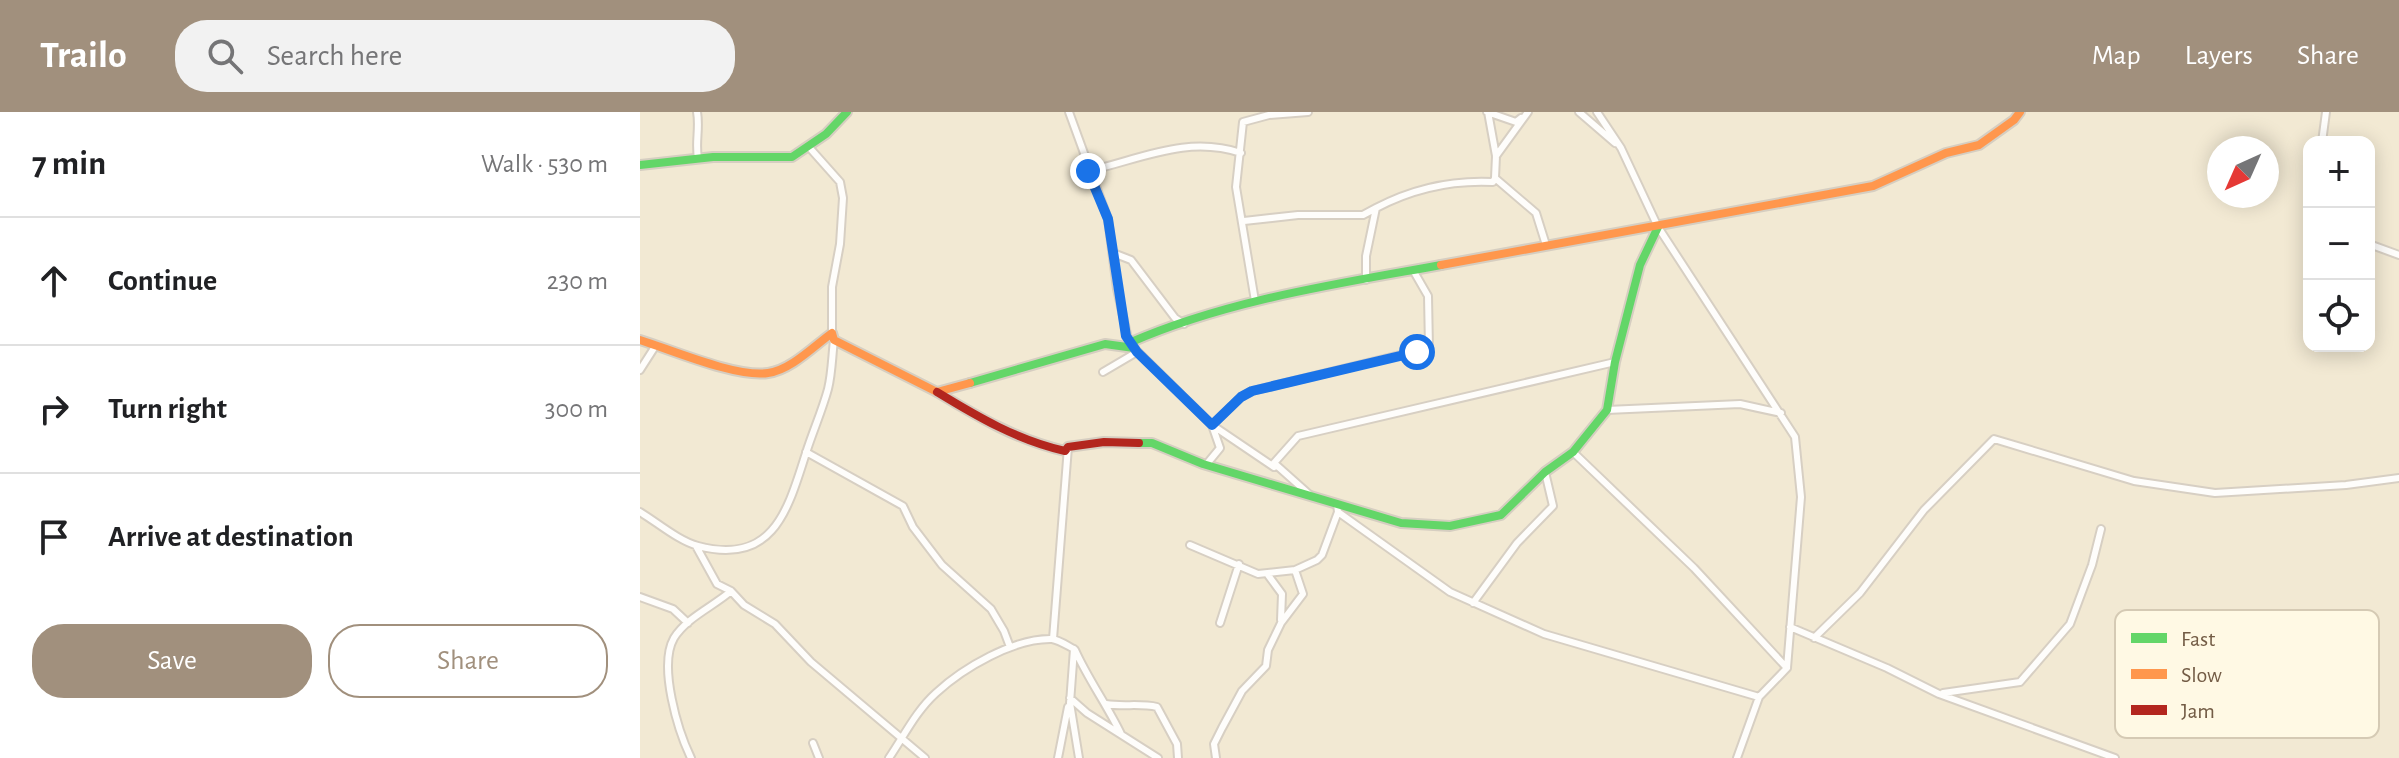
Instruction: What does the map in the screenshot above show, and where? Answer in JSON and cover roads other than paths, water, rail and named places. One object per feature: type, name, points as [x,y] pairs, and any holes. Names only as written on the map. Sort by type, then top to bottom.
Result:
[{"type":"street","points":[[697,112],[695,145],[698,158]]},
{"type":"street","points":[[640,165],[698,158],[792,157],[826,134],[847,112]]},
{"type":"street","points":[[1069,112],[1108,219],[1126,336],[1133,348],[1212,425],[1274,467],[1274,463],[1298,436],[1615,362]]},
{"type":"street","points":[[1255,301],[1236,187],[1243,122],[1269,115],[1308,112]]},
{"type":"street","points":[[1244,221],[1298,215],[1363,215],[1396,197],[1425,189],[1461,180],[1493,182],[1496,156],[1488,112],[1516,122],[1527,113]]},
{"type":"street","points":[[1579,112],[1621,148]]},
{"type":"street","points":[[1597,112],[1621,148],[1658,227],[1795,437],[1801,497],[1787,668],[1759,697],[1737,758]]},
{"type":"street","points":[[1103,372],[1154,332],[1255,301],[1873,186],[1946,153],[1979,145],[2014,120],[2020,112]]},
{"type":"street","points":[[2323,136],[2326,112]]},
{"type":"street","points":[[1496,156],[1527,113]]},
{"type":"street","points":[[1088,171],[1195,145],[1218,145],[1241,153]]},
{"type":"street","points":[[640,512],[696,546],[727,550],[755,544],[770,534],[786,512],[829,386],[833,337],[832,287],[841,232],[843,198],[840,182],[808,146]]},
{"type":"street","points":[[1495,178],[1536,213],[1546,245]]},
{"type":"street","points":[[1366,280],[1368,245],[1376,208]]},
{"type":"street","points":[[833,337],[1017,439],[1065,451],[1068,447],[1104,442],[1152,443],[1206,465],[1337,507],[1401,523],[1450,526],[1501,515],[1545,472],[1573,452],[1607,410],[1615,362],[1640,265],[1658,227]]},
{"type":"street","points":[[2375,246],[2399,255]]},
{"type":"street","points":[[1113,253],[1131,260],[1175,318],[1184,324]]},
{"type":"street","points":[[1212,425],[1241,397],[1252,391],[1429,348],[1428,296],[1413,270]]},
{"type":"street","points":[[640,340],[736,369],[767,373],[833,337]]},
{"type":"street","points":[[937,392],[1105,344],[1133,348]]},
{"type":"street","points":[[640,370],[656,345]]},
{"type":"street","points":[[1607,410],[1740,404],[1781,413]]},
{"type":"street","points":[[1206,465],[1220,448],[1212,425]]},
{"type":"street","points":[[1814,638],[1860,593],[1924,510],[1994,439],[2134,481],[2215,493],[2346,485],[2399,478]]},
{"type":"street","points":[[1053,639],[1068,447]]},
{"type":"street","points":[[806,452],[903,506],[923,542],[942,565],[991,609],[1010,647]]},
{"type":"street","points":[[1573,452],[1694,568],[1787,668]]},
{"type":"street","points":[[1274,463],[1314,498]]},
{"type":"street","points":[[1473,603],[1517,543],[1553,506],[1545,472]]},
{"type":"street","points":[[1190,545],[1258,574],[1295,570],[1322,555],[1337,507]]},
{"type":"street","points":[[1337,507],[1450,592],[1473,603],[1544,634],[1759,697]]},
{"type":"street","points":[[1939,694],[2020,682],[2070,624],[2092,565],[2101,529]]},
{"type":"street","points":[[696,546],[717,584],[775,624],[811,662],[925,758]]},
{"type":"street","points":[[1220,623],[1239,564]]},
{"type":"street","points":[[1216,758],[1214,744],[1222,728],[1242,691],[1266,666],[1268,650],[1281,623],[1303,594],[1295,570]]},
{"type":"street","points":[[1268,575],[1282,594],[1281,623]]},
{"type":"street","points":[[691,758],[674,717],[669,652],[675,637],[688,623],[731,591]]},
{"type":"street","points":[[640,597],[673,609],[688,623]]},
{"type":"street","points":[[1790,627],[1939,694],[2115,758]]},
{"type":"street","points":[[889,758],[936,693],[983,659],[1010,647],[1053,639],[1074,649],[1121,734]]},
{"type":"street","points":[[1058,758],[1070,698],[1074,649]]},
{"type":"street","points":[[1070,698],[1087,713],[1158,758]]},
{"type":"street","points":[[1070,698],[1079,758]]},
{"type":"street","points":[[1106,704],[1157,707],[1177,744],[1178,758]]},
{"type":"street","points":[[813,743],[819,758]]}]
